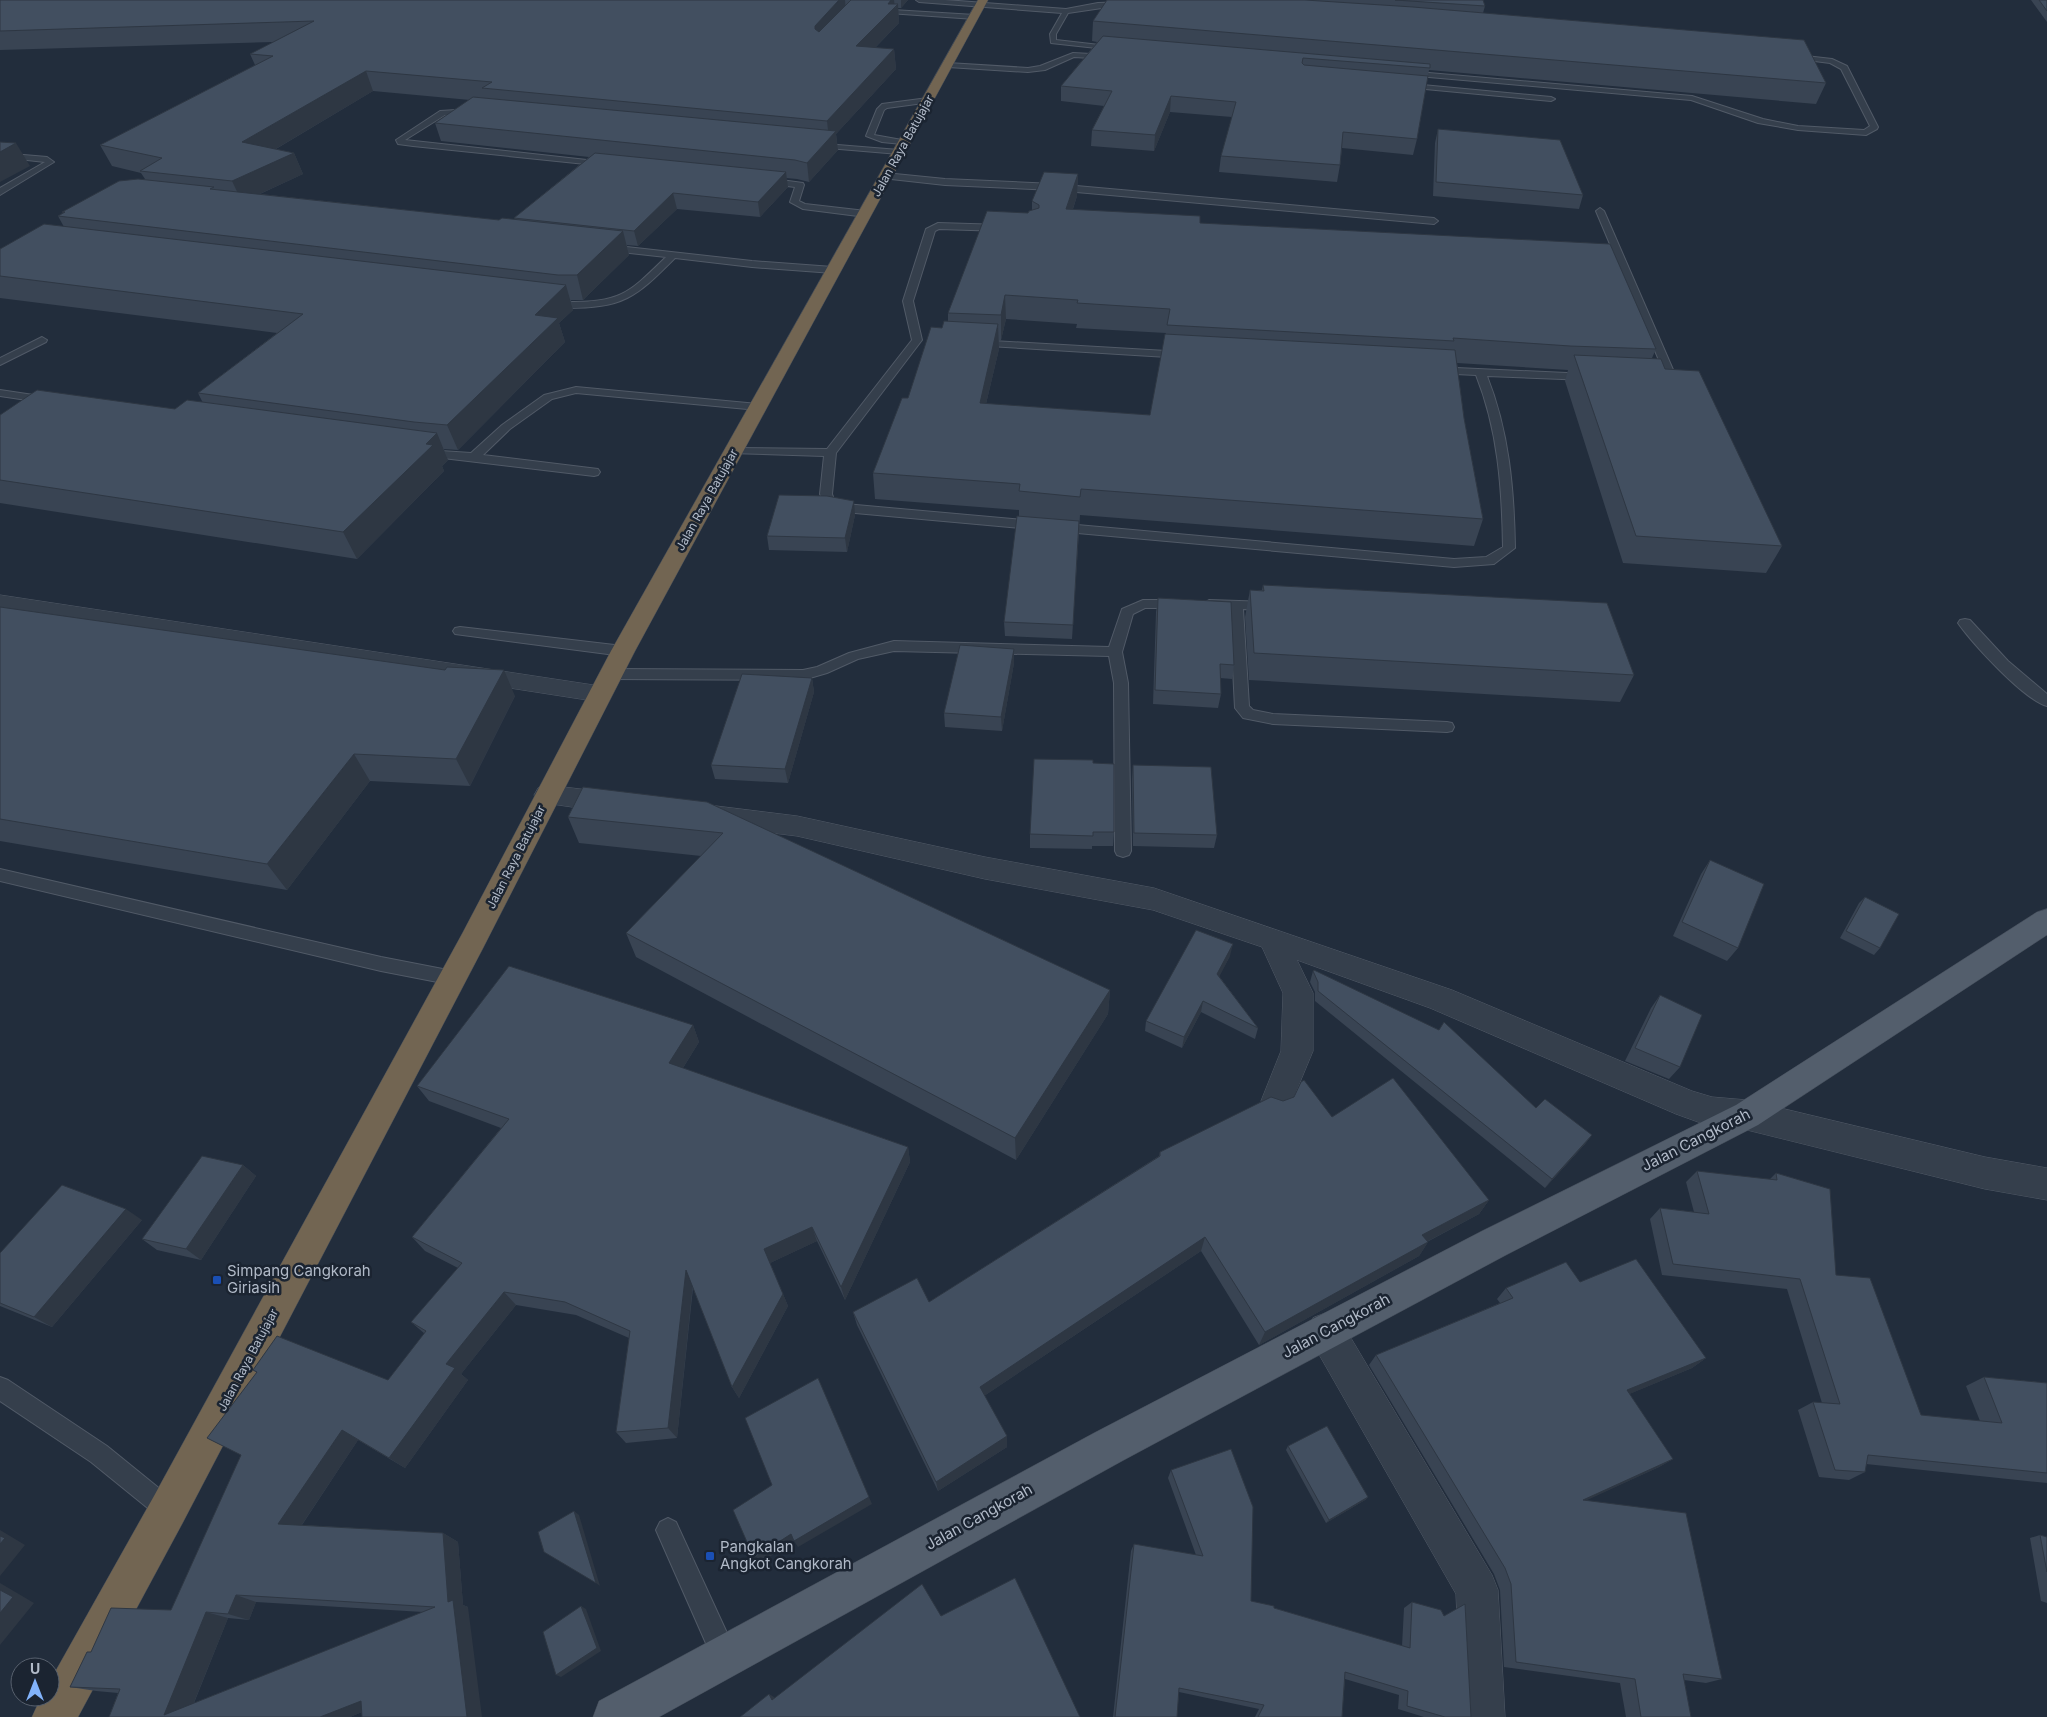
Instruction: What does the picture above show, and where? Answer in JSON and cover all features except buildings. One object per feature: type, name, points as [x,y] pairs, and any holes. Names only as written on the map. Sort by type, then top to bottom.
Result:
[{"type":"highway","name":"Jalan Raya Batujajar","points":[[54,1717],[168,1510],[453,978],[611,673],[980,7]]},
{"type":"main road","name":"Jalan Cangkorah","points":[[630,1714],[725,1657],[1108,1447],[1326,1331],[1747,1115],[2047,920]]},
{"type":"street","points":[[0,602],[611,673]]},
{"type":"street","points":[[548,795],[641,806]]},
{"type":"street","points":[[680,812],[797,826],[986,868],[1154,899],[1441,999],[1687,1104],[1712,1112],[1747,1115],[1985,1173],[2047,1184]]},
{"type":"street","points":[[1273,939],[1298,993],[1297,1051],[1277,1101]]},
{"type":"street","points":[[1326,1331],[1477,1590],[1483,1717]]},
{"type":"lane","points":[[919,0],[980,7],[1066,11],[1117,3],[1137,4]]},
{"type":"lane","points":[[865,10],[980,7]]},
{"type":"lane","points":[[1066,11],[1052,34],[1053,42],[1126,49]]},
{"type":"lane","points":[[948,65],[1028,70],[1042,68],[1073,55],[1100,57]]},
{"type":"lane","points":[[1394,72],[1692,98],[1762,121],[1798,128],[1866,133],[1872,130],[1874,127],[1844,68],[1832,62],[1786,55]]},
{"type":"lane","points":[[1394,84],[1551,99]]},
{"type":"lane","points":[[901,147],[870,136],[881,110],[885,106],[928,100]]},
{"type":"lane","points":[[478,112],[462,110],[443,113],[400,140],[413,144],[618,165]]},
{"type":"lane","points":[[808,144],[901,147]]},
{"type":"lane","points":[[0,155],[47,159],[50,162],[0,192]]},
{"type":"lane","points":[[885,176],[946,182],[1054,187],[1434,221]]},
{"type":"lane","points":[[757,180],[800,185],[794,202],[803,206],[866,214]]},
{"type":"lane","points":[[673,255],[637,289],[624,298],[595,305],[565,304],[59,243],[62,238],[114,204],[130,199],[150,197],[673,255],[752,264],[833,270]]},
{"type":"lane","points":[[1600,212],[1669,372],[1669,378],[1645,380]]},
{"type":"lane","points":[[1014,228],[938,226],[931,229],[908,301],[922,340],[830,453],[826,494],[830,504],[844,508],[1454,563],[1489,560],[1509,548],[1509,493],[1492,399],[1480,372]]},
{"type":"lane","points":[[0,362],[42,340]]},
{"type":"lane","points":[[966,343],[1194,356]]},
{"type":"lane","points":[[1421,369],[1598,378]]},
{"type":"lane","points":[[474,457],[506,428],[548,397],[576,390],[758,408]]},
{"type":"lane","points":[[0,393],[59,401]]},
{"type":"lane","points":[[734,451],[830,453]]},
{"type":"lane","points":[[415,452],[474,457],[594,472]]},
{"type":"lane","points":[[1123,851],[1121,683],[1115,652],[1127,612],[1143,604],[1285,606]]},
{"type":"lane","points":[[1236,604],[1242,708],[1248,714],[1273,719],[1447,727]]},
{"type":"lane","points":[[1965,623],[2020,682],[2047,701]]},
{"type":"lane","points":[[460,631],[611,673],[803,675],[822,670],[854,656],[894,646],[1115,652]]},
{"type":"lane","points":[[0,875],[381,964],[453,978]]},
{"type":"lane","points":[[0,1388],[99,1454],[168,1510]]},
{"type":"lane","points":[[668,1530],[725,1657]]},
{"type":"place","name":"Simpang Cangkorah Giriasih","points":[[217,1280]]},
{"type":"place","name":"Pangkalan Angkot Cangkorah","points":[[710,1556]]}]
